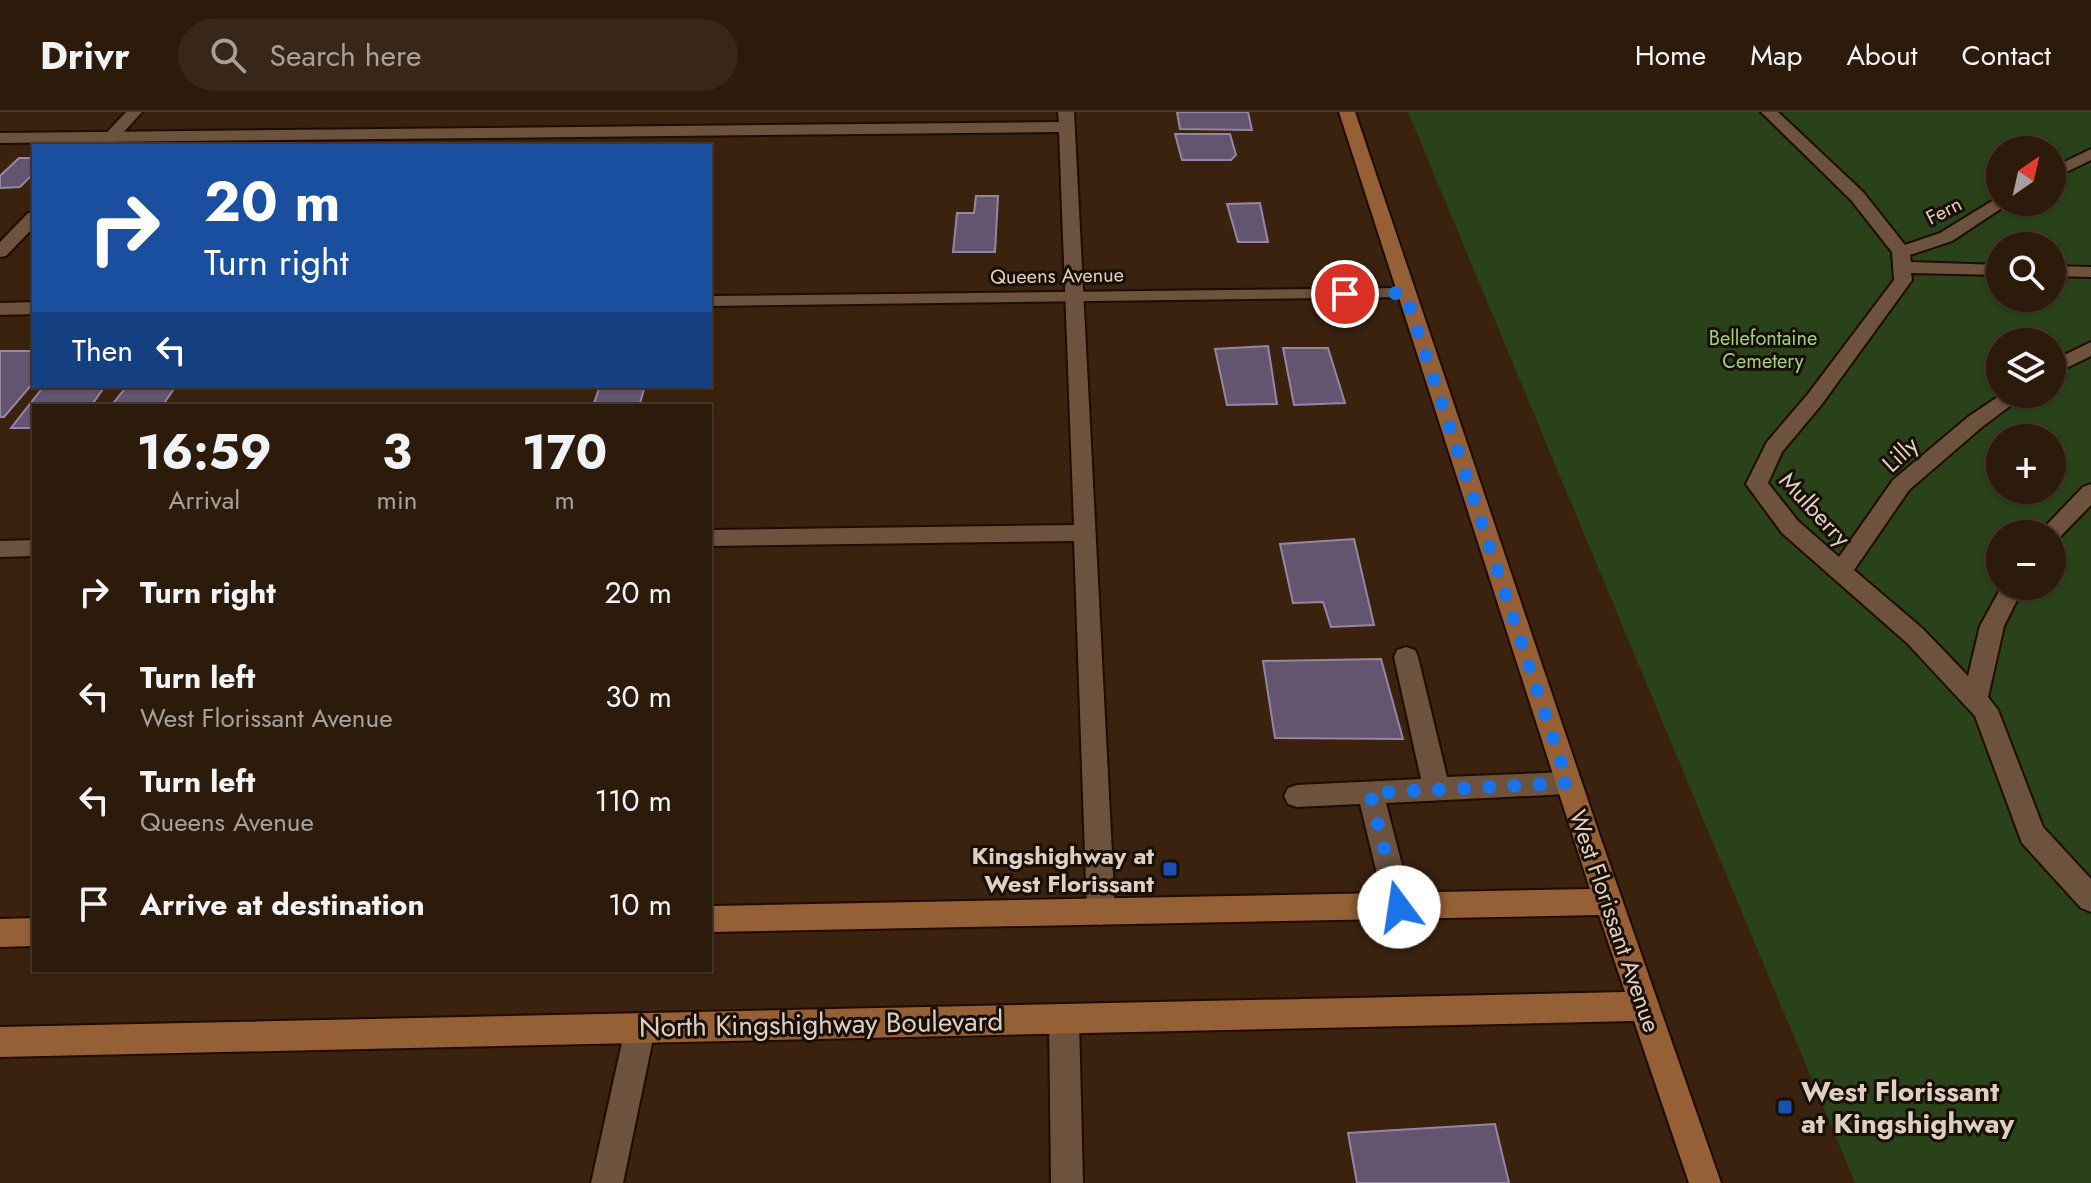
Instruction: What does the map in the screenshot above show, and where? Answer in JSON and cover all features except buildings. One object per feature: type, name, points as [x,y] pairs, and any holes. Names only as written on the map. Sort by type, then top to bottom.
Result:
[{"type":"main road","name":"West Florissant Avenue","points":[[1347,112],[1568,783],[1705,1183]]},
{"type":"main road","points":[[712,919],[1608,902]]},
{"type":"main road","points":[[0,933],[32,932]]},
{"type":"main road","name":"North Kingshighway Boulevard","points":[[0,1042],[1643,1006]]},
{"type":"street","points":[[106,142],[134,112]]},
{"type":"street","points":[[1769,112],[1857,196],[1902,260],[1986,269]]},
{"type":"street","points":[[0,138],[106,142],[1067,120],[1101,912]]},
{"type":"street","points":[[2066,167],[2091,154]]},
{"type":"street","name":"Fern","points":[[1902,260],[1986,212]]},
{"type":"street","points":[[0,252],[32,219]]},
{"type":"street","name":"Mulberry","points":[[1902,260],[1903,280],[1812,403],[1766,457],[1757,484],[1770,505],[1790,527],[1915,636],[1985,710],[2032,834],[2091,899]]},
{"type":"street","points":[[2066,271],[2091,272]]},
{"type":"street","name":"Queens Avenue","points":[[712,301],[1405,293]]},
{"type":"street","points":[[0,309],[32,308]]},
{"type":"street","points":[[2066,361],[2091,348]]},
{"type":"street","name":"Lilly","points":[[1840,572],[1901,485],[1996,408]]},
{"type":"street","points":[[2063,520],[2091,492]]},
{"type":"street","points":[[712,538],[1085,533]]},
{"type":"street","points":[[0,549],[32,548]]},
{"type":"street","points":[[1975,700],[1992,626],[2006,600]]},
{"type":"street","points":[[1406,657],[1437,790]]},
{"type":"street","points":[[1297,796],[1568,783]]},
{"type":"street","points":[[1370,793],[1399,907]]},
{"type":"street","points":[[1064,1019],[1067,1183]]},
{"type":"street","points":[[607,1183],[640,1029]]},
{"type":"green space","name":"Bellefontaine Cemetery","points":[[1408,112],[2091,112],[2091,1183],[1855,1183]]},
{"type":"place","name":"Kingshighway at West Florissant","points":[[1170,869]]},
{"type":"place","name":"West Florissant at Kingshighway","points":[[1785,1107]]},
{"type":"route","points":[[1345,294],[1405,293],[1568,783],[1370,793],[1399,907]]}]
